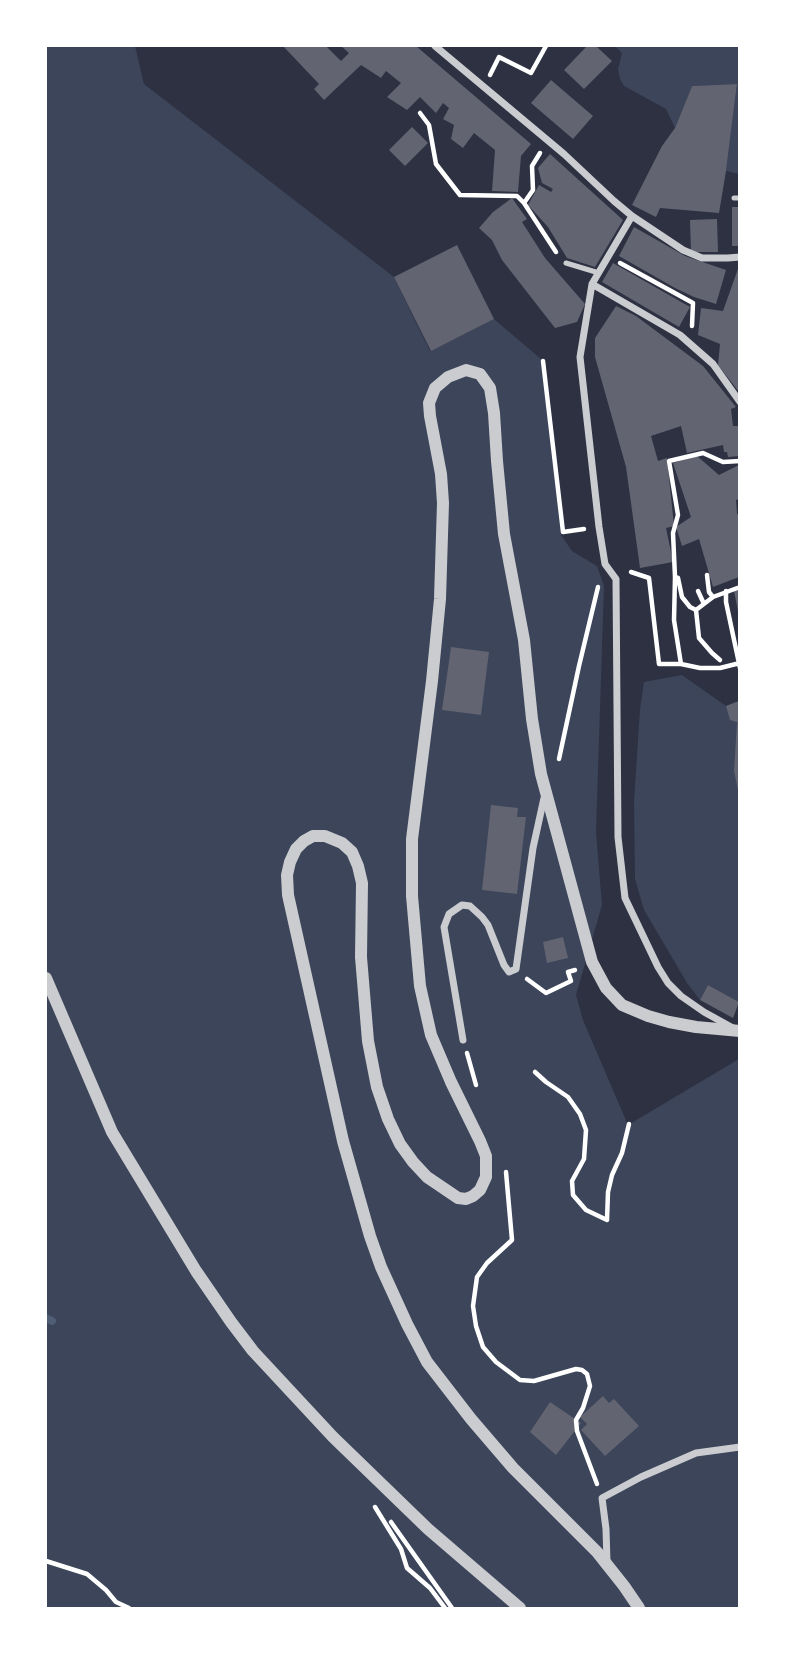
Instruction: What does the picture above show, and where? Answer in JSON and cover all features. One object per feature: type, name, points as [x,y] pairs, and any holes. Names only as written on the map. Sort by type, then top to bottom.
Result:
[{"type":"street","points":[[435,46],[548,140],[632,216],[683,250],[702,258],[740,257]]},
{"type":"street","points":[[632,216],[592,284],[580,357],[599,527],[605,564],[616,579],[618,836],[625,898],[668,983],[704,1013],[739,1031]]},
{"type":"street","points":[[592,284],[680,335],[713,364],[740,402]]},
{"type":"street","points":[[639,1608],[607,1563],[513,1468],[471,1419],[427,1362],[407,1324],[370,1236],[343,1141],[288,895],[287,874],[290,862],[296,849],[304,841],[313,835],[325,836],[342,843],[352,852],[362,883],[361,957],[368,1041],[377,1087],[388,1119],[400,1144],[427,1177],[458,1198],[473,1196],[480,1190],[486,1177],[486,1156],[450,1083],[426,1019],[416,956],[412,896],[411,855],[440,599],[443,503],[429,403],[435,388],[447,377],[466,370],[480,374],[490,388],[504,534],[517,595],[536,744],[545,794],[592,962],[602,982],[622,1005],[660,1020],[739,1031]]},
{"type":"street","points":[[463,1040],[444,927],[449,914],[462,905],[470,906],[488,925],[509,972],[516,970],[533,848],[545,794]]},
{"type":"street","points":[[46,978],[111,1132],[196,1271],[231,1322],[253,1351],[333,1437],[409,1511],[520,1608]]},
{"type":"street","points":[[607,1563],[602,1498],[641,1477],[696,1453],[740,1447]]},
{"type":"lane","points":[[566,263],[599,273]]},
{"type":"path","points":[[510,62],[531,73],[546,46]]},
{"type":"path","points":[[420,113],[429,125],[436,164],[460,195],[517,195],[558,256]]},
{"type":"path","points":[[524,203],[533,190],[532,166],[548,140]]},
{"type":"path","points":[[608,256],[693,303]]},
{"type":"path","points":[[543,361],[564,532],[599,527]]},
{"type":"path","points":[[681,664],[674,620],[673,533],[678,515],[669,461],[703,453],[723,462],[740,461]]},
{"type":"path","points":[[558,764],[605,564],[649,578],[659,664],[681,664],[700,668],[740,665],[726,591]]},
{"type":"path","points":[[707,575],[709,592],[713,597]]},
{"type":"path","points":[[675,577],[678,578],[686,604],[696,610]]},
{"type":"path","points":[[696,610],[713,597],[740,587]]},
{"type":"path","points":[[698,592],[704,604]]},
{"type":"path","points":[[696,610],[699,638],[720,660]]},
{"type":"path","points":[[516,970],[546,993],[571,981],[568,972]]},
{"type":"path","points":[[463,1040],[477,1090]]},
{"type":"path","points":[[535,1072],[568,1097],[580,1114],[586,1130],[584,1159],[572,1181],[573,1195],[586,1210],[607,1220],[608,1192],[629,1124]]},
{"type":"path","points":[[512,1240],[487,1263],[477,1277],[473,1306],[483,1347],[496,1362],[520,1380],[534,1381],[576,1369],[587,1374],[590,1385],[576,1420],[576,1431],[602,1498]]},
{"type":"path","points":[[374,1505],[401,1549],[407,1568],[429,1588],[444,1608]]},
{"type":"path","points":[[46,1561],[87,1574],[116,1602],[129,1608]]},
{"type":"shaded area","points":[[46,46],[135,46],[144,84],[394,277],[430,351],[494,319],[541,359],[561,535],[572,551],[597,566],[604,586],[596,832],[602,905],[576,995],[583,1020],[628,1125],[739,1059],[739,1608],[46,1608]]},
{"type":"shaded area","points":[[615,46],[739,46],[739,174],[726,171],[737,84],[692,86],[675,128],[666,109],[624,86],[618,69],[622,53]]},
{"type":"shaded area","points":[[682,675],[726,706],[739,701],[739,1002],[708,985],[700,1000],[644,910],[635,879],[634,801],[644,682]]},
{"type":"building","points":[[283,46],[326,46],[341,61],[349,53],[341,46],[416,46],[531,144],[521,156],[518,192],[492,191],[495,150],[474,133],[463,148],[451,139],[454,125],[443,119],[449,108],[443,103],[436,113],[420,97],[407,110],[387,97],[401,83],[386,71],[381,78],[361,65],[324,100],[314,89],[319,84]]},
{"type":"building","points":[[587,46],[596,46],[612,61],[584,89],[564,70]]},
{"type":"building","points":[[551,80],[593,116],[573,139],[531,103]]},
{"type":"building","points":[[737,84],[719,213],[660,208],[656,217],[632,205],[662,146],[675,128],[692,86]]},
{"type":"building","points":[[412,127],[428,143],[405,166],[389,150]]},
{"type":"building","points":[[550,154],[623,220],[595,267],[567,258],[548,227],[528,205],[539,185],[551,192],[553,189],[542,183],[538,168]]},
{"type":"building","points":[[512,198],[527,219],[522,222],[545,258],[585,304],[577,322],[555,328],[502,260],[492,240],[479,228],[493,212]]},
{"type":"building","points":[[732,207],[739,207],[739,246],[732,246]]},
{"type":"building","points":[[717,219],[718,252],[691,252],[690,220]]},
{"type":"building","points":[[634,227],[685,256],[726,270],[716,304],[675,288],[619,256]]},
{"type":"building","points":[[457,245],[494,319],[431,351],[394,277]]},
{"type":"building","points":[[613,263],[690,307],[679,327],[602,282]]},
{"type":"building","points":[[739,266],[739,392],[718,365],[720,344],[698,335],[701,308],[723,311]]},
{"type":"building","points":[[616,306],[636,316],[703,366],[736,407],[731,409],[733,426],[739,426],[739,456],[728,457],[723,445],[687,453],[681,426],[651,436],[658,461],[667,458],[674,526],[666,528],[673,562],[640,568],[626,467],[595,357],[595,338]]},
{"type":"building","points":[[697,456],[719,475],[739,465],[739,499],[736,500],[739,514],[739,577],[713,587],[699,539],[682,546],[676,527],[691,517],[673,463]]},
{"type":"building","points":[[739,589],[739,611],[738,611],[734,591]]},
{"type":"building","points":[[451,647],[489,652],[481,715],[442,710]]},
{"type":"building","points":[[739,701],[739,723],[730,720],[726,706]]},
{"type":"building","points":[[737,723],[739,724],[738,790],[734,771]]},
{"type":"building","points":[[491,805],[518,808],[517,817],[526,817],[517,894],[482,890]]},
{"type":"building","points":[[563,937],[568,958],[547,963],[543,942]]},
{"type":"building","points":[[708,985],[739,1002],[733,1018],[700,1000]]},
{"type":"building","points":[[603,1396],[609,1403],[614,1399],[639,1426],[605,1456],[581,1430],[587,1424],[580,1417]]},
{"type":"building","points":[[550,1402],[581,1423],[556,1455],[530,1432]]},
{"type":"waterway","points":[[46,1318],[52,1321]]}]
